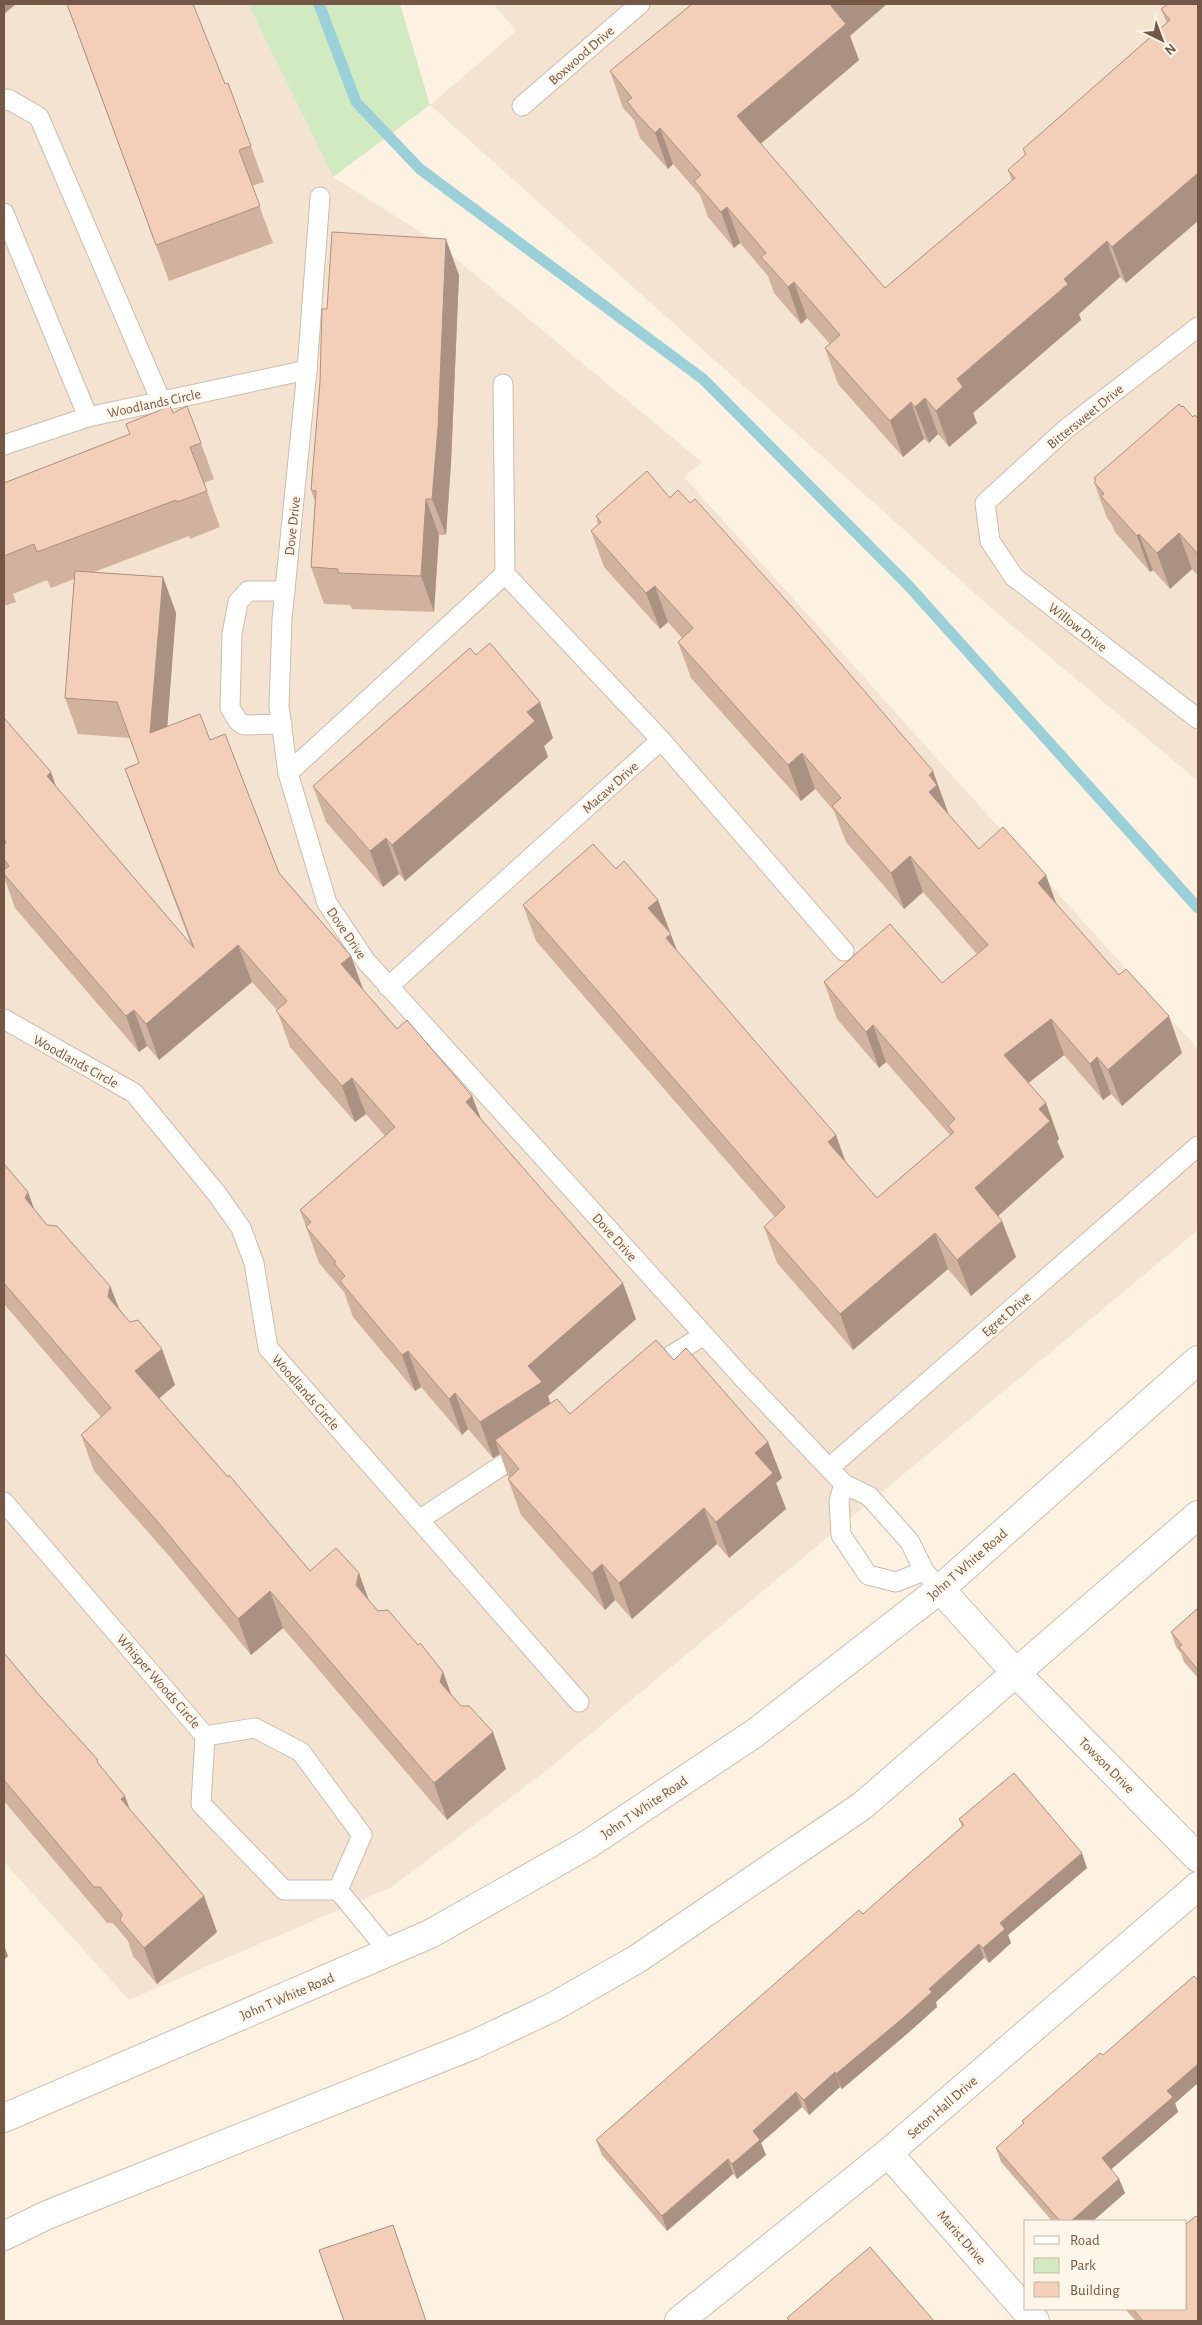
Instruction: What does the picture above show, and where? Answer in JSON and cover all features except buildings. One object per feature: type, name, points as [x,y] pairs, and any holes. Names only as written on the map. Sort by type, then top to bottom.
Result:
[{"type":"main road","name":"John T White Road","points":[[4,2118],[430,1934],[587,1845],[755,1733],[932,1580],[1198,1360]]},
{"type":"main road","points":[[4,2236],[47,2215],[473,2045],[553,2007],[637,1959],[862,1806],[1198,1515]]},
{"type":"main road","name":"Towson Drive","points":[[932,1580],[1016,1672],[1198,1858]]},
{"type":"main road","name":"Seton Hall Drive","points":[[679,2321],[888,2153],[1198,1886]]},
{"type":"main road","name":"Marist Drive","points":[[888,2153],[1024,2308]]},
{"type":"main road","name":"Marist Drive","points":[[1025,2310],[1035,2321]]},
{"type":"lane","name":"Boxwood Drive","points":[[522,106],[640,4]]},
{"type":"lane","points":[[4,101],[8,99],[39,118],[161,401]]},
{"type":"lane","name":"Dove Drive","points":[[320,197],[307,370],[285,591],[279,706],[288,773],[327,903],[365,960],[388,987],[704,1335],[830,1468]]},
{"type":"lane","points":[[4,214],[88,417]]},
{"type":"lane","name":"Bittersweet Drive","points":[[986,514],[985,503],[1066,429],[1198,327]]},
{"type":"lane","name":"Woodlands Circle","points":[[4,445],[88,417],[307,370]]},
{"type":"lane","points":[[503,384],[505,574],[661,740],[844,951]]},
{"type":"lane","name":"Willow Drive","points":[[986,514],[990,541],[1014,577],[1198,719]]},
{"type":"lane","points":[[288,773],[505,574]]},
{"type":"lane","points":[[282,724],[244,725],[238,721],[230,708],[232,634],[238,602],[248,591],[285,591]]},
{"type":"lane","name":"Macaw Drive","points":[[388,987],[661,740]]},
{"type":"lane","name":"Woodlands Circle","points":[[4,1020],[134,1093],[217,1194],[240,1228],[254,1263],[268,1348],[579,1702]]},
{"type":"lane","name":"Egret Drive","points":[[830,1468],[1198,1146]]},
{"type":"lane","points":[[637,1378],[704,1335]]},
{"type":"lane","points":[[419,1520],[536,1444]]},
{"type":"lane","points":[[830,1468],[844,1484],[869,1496],[910,1542],[932,1580],[896,1582],[868,1575],[841,1535],[839,1501],[844,1484]]},
{"type":"lane","name":"Whisper Woods Circle","points":[[4,1502],[205,1736],[256,1728],[301,1752],[362,1835],[338,1890]]},
{"type":"lane","points":[[205,1736],[201,1804],[284,1890],[338,1890],[389,1952]]},
{"type":"shaded area","points":[[4,4],[248,4],[333,177],[432,239],[702,462],[684,477],[1198,1049],[1198,1230],[547,1770],[390,1888],[129,2000],[4,1862]]},
{"type":"shaded area","points":[[493,4],[1198,4],[1198,781],[990,607],[430,105],[516,31]]},
{"type":"green space","points":[[248,4],[400,4],[430,105],[333,177]]},
{"type":"waterway","points":[[319,4],[356,102],[420,169],[703,379],[907,584],[1198,908]]}]
